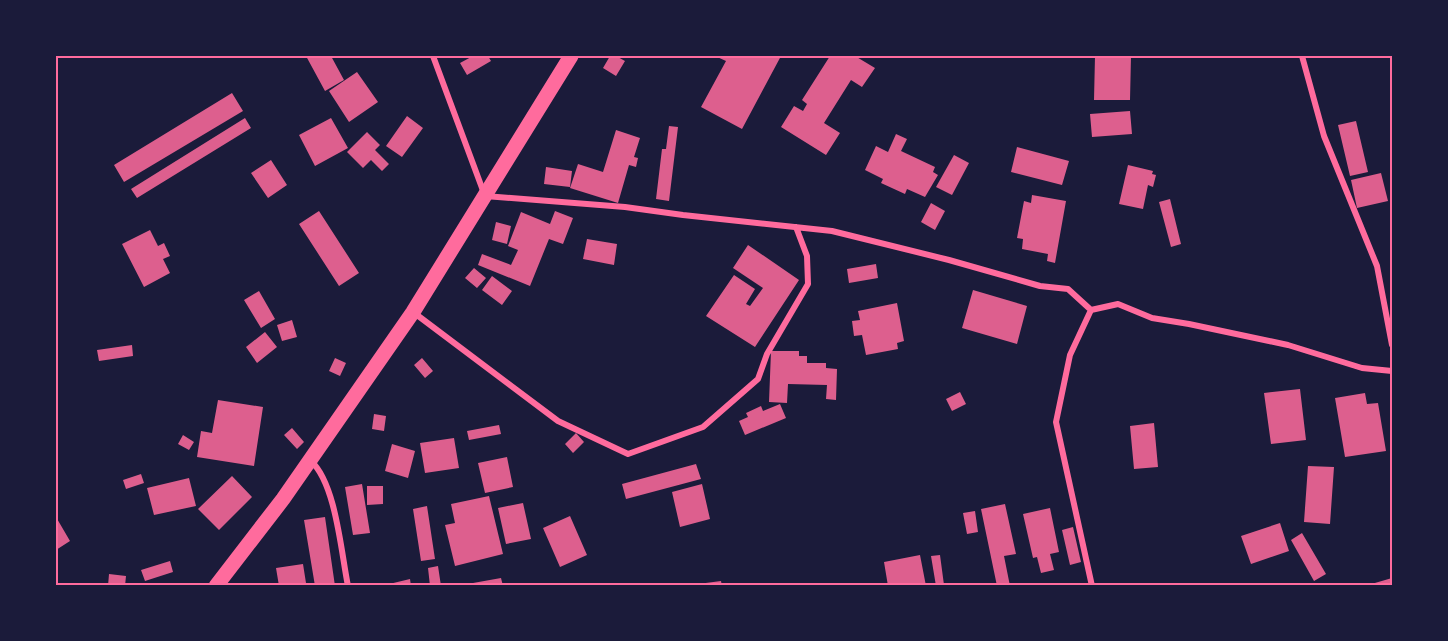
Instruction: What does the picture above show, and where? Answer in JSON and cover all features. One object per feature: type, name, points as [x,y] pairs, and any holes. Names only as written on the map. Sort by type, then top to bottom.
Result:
[{"type":"main road","points":[[216,585],[283,499],[413,312],[571,56]]},
{"type":"street","points":[[433,56],[485,196],[625,207],[832,231],[949,260],[1040,286],[1068,289],[1091,310]]},
{"type":"street","points":[[1302,56],[1324,136],[1377,266],[1392,345]]},
{"type":"street","points":[[413,312],[558,421],[628,454],[703,427],[758,379],[767,354],[808,284],[807,256],[796,227]]},
{"type":"street","points":[[1091,310],[1118,304],[1152,318],[1288,345],[1362,368],[1392,371]]},
{"type":"street","points":[[1091,310],[1070,355],[1056,422],[1092,585]]},
{"type":"street","points":[[310,461],[320,470],[331,497],[348,585]]},
{"type":"building","points":[[306,56],[331,56],[344,80],[325,91]]},
{"type":"building","points":[[473,56],[488,56],[491,61],[467,75],[460,63]]},
{"type":"building","points":[[610,56],[616,56],[625,61],[616,76],[603,68]]},
{"type":"building","points":[[715,56],[781,56],[742,129],[701,107],[726,61]]},
{"type":"building","points":[[830,56],[855,56],[875,68],[862,87],[851,80],[824,123],[840,133],[826,155],[781,127],[794,106],[803,111],[807,104],[802,100]]},
{"type":"building","points":[[1095,56],[1131,56],[1130,100],[1094,100]]},
{"type":"building","points":[[357,72],[378,102],[349,122],[329,91]]},
{"type":"building","points":[[232,93],[243,111],[124,182],[114,165]]},
{"type":"building","points":[[1130,111],[1132,134],[1092,137],[1090,114]]},
{"type":"building","points":[[407,116],[423,128],[402,157],[386,146]]},
{"type":"building","points":[[245,118],[251,128],[137,198],[131,189]]},
{"type":"building","points":[[331,118],[348,148],[315,166],[299,135]]},
{"type":"building","points":[[1356,121],[1368,172],[1350,176],[1338,125]]},
{"type":"building","points":[[669,126],[678,127],[669,201],[656,199],[662,149],[666,149]]},
{"type":"building","points":[[616,130],[640,138],[634,157],[638,158],[636,167],[629,165],[618,203],[570,188],[578,164],[603,172]]},
{"type":"building","points":[[367,132],[380,145],[375,150],[389,164],[382,171],[371,160],[363,168],[347,152]]},
{"type":"building","points":[[896,134],[907,139],[901,151],[935,167],[933,172],[938,175],[925,197],[907,189],[905,194],[881,183],[883,179],[865,170],[876,146],[888,152]]},
{"type":"building","points":[[1017,147],[1069,161],[1062,185],[1011,172]]},
{"type":"building","points":[[954,155],[969,163],[952,195],[936,187]]},
{"type":"building","points":[[271,160],[287,185],[268,198],[251,173]]},
{"type":"building","points":[[1128,165],[1153,171],[1152,174],[1156,175],[1153,187],[1148,185],[1143,209],[1119,204]]},
{"type":"building","points":[[546,167],[572,171],[570,187],[544,184]]},
{"type":"building","points":[[1381,173],[1388,201],[1357,208],[1351,180]]},
{"type":"building","points":[[1032,195],[1066,201],[1055,263],[1047,261],[1048,254],[1022,249],[1023,239],[1017,238],[1024,201],[1031,203]]},
{"type":"building","points":[[1170,199],[1181,244],[1171,247],[1159,202]]},
{"type":"building","points":[[931,203],[945,211],[935,230],[921,222]]},
{"type":"building","points":[[319,211],[359,273],[339,286],[299,224]]},
{"type":"building","points":[[555,211],[573,218],[563,244],[549,239],[530,286],[478,265],[482,254],[511,265],[518,250],[508,246],[521,212],[550,224]]},
{"type":"building","points":[[496,222],[511,226],[507,244],[492,240]]},
{"type":"building","points":[[150,230],[158,246],[164,243],[170,256],[163,259],[170,273],[144,287],[122,244]]},
{"type":"building","points":[[587,239],[617,244],[614,265],[583,259]]},
{"type":"building","points":[[748,245],[799,280],[755,347],[706,316],[734,275],[755,289],[746,304],[750,306],[763,288],[733,268]]},
{"type":"building","points":[[876,264],[878,278],[849,283],[847,269]]},
{"type":"building","points":[[474,268],[486,278],[477,288],[465,278]]},
{"type":"building","points":[[492,276],[512,291],[502,305],[482,290]]},
{"type":"building","points":[[973,290],[1027,306],[1017,344],[962,328]]},
{"type":"building","points":[[259,291],[275,319],[261,328],[244,300]]},
{"type":"building","points":[[897,303],[904,341],[897,343],[898,349],[866,355],[862,335],[854,336],[852,321],[860,320],[858,311]]},
{"type":"building","points":[[292,320],[297,337],[282,341],[277,325]]},
{"type":"building","points":[[265,332],[277,347],[257,363],[246,347]]},
{"type":"building","points":[[132,345],[133,356],[99,361],[97,350]]},
{"type":"building","points":[[771,351],[799,351],[799,356],[807,356],[807,363],[826,363],[826,368],[837,369],[836,400],[826,399],[827,385],[788,384],[787,403],[769,402]]},
{"type":"building","points":[[335,358],[346,363],[340,376],[329,371]]},
{"type":"building","points":[[422,358],[433,371],[425,378],[414,365]]},
{"type":"building","points":[[1300,389],[1306,440],[1271,444],[1264,393]]},
{"type":"building","points":[[960,392],[966,404],[952,411],[946,399]]},
{"type":"building","points":[[1365,393],[1367,404],[1378,403],[1386,451],[1345,457],[1335,398]]},
{"type":"building","points":[[218,400],[263,407],[254,466],[197,457],[201,431],[212,433]]},
{"type":"building","points":[[780,404],[786,418],[745,435],[739,421],[748,417],[746,413],[761,406],[763,411]]},
{"type":"building","points":[[374,414],[386,416],[384,431],[372,429]]},
{"type":"building","points":[[1154,423],[1158,467],[1134,469],[1130,426]]},
{"type":"building","points":[[499,425],[501,434],[469,440],[467,431]]},
{"type":"building","points":[[292,428],[304,442],[297,449],[284,435]]},
{"type":"building","points":[[576,433],[584,442],[573,453],[565,444]]},
{"type":"building","points":[[183,435],[194,442],[189,450],[178,444]]},
{"type":"building","points":[[454,438],[459,468],[425,473],[420,443]]},
{"type":"building","points":[[392,444],[415,451],[408,478],[385,471]]},
{"type":"building","points":[[507,457],[513,487],[485,493],[478,463]]},
{"type":"building","points":[[696,464],[701,479],[626,499],[622,484]]},
{"type":"building","points":[[1308,466],[1334,467],[1330,524],[1304,522]]},
{"type":"building","points":[[141,474],[144,483],[126,489],[123,480]]},
{"type":"building","points":[[232,476],[252,497],[219,530],[198,509]]},
{"type":"building","points":[[189,478],[196,506],[154,515],[147,488]]},
{"type":"building","points":[[362,484],[370,533],[353,535],[345,487]]},
{"type":"building","points":[[702,484],[710,519],[680,527],[672,492]]},
{"type":"building","points":[[367,486],[383,486],[383,504],[367,505]]},
{"type":"building","points":[[489,496],[503,554],[455,566],[445,525],[455,523],[451,504]]},
{"type":"building","points":[[523,503],[531,539],[506,544],[498,508]]},
{"type":"building","points":[[1005,504],[1016,554],[1004,556],[1010,586],[997,586],[981,509]]},
{"type":"building","points":[[427,506],[435,559],[421,561],[413,509]]},
{"type":"building","points":[[1050,508],[1059,552],[1050,554],[1054,570],[1041,573],[1037,557],[1033,558],[1023,514]]},
{"type":"building","points":[[975,511],[978,532],[967,534],[963,513]]},
{"type":"building","points":[[570,516],[587,555],[560,567],[543,528]]},
{"type":"building","points":[[56,517],[70,541],[56,550]]},
{"type":"building","points":[[325,517],[335,586],[315,586],[304,520]]},
{"type":"building","points":[[1280,523],[1289,551],[1251,564],[1241,536]]},
{"type":"building","points":[[1073,527],[1081,562],[1070,565],[1062,530]]},
{"type":"building","points":[[1302,533],[1326,574],[1314,581],[1291,540]]},
{"type":"building","points":[[920,555],[926,586],[888,586],[884,562]]},
{"type":"building","points":[[940,555],[944,585],[936,586],[931,556]]},
{"type":"building","points":[[170,561],[173,572],[145,581],[141,570]]},
{"type":"building","points":[[303,564],[306,583],[279,586],[276,568]]},
{"type":"building","points":[[438,566],[441,586],[430,586],[428,568]]},
{"type":"building","points":[[109,574],[126,576],[125,586],[108,586]]},
{"type":"building","points":[[501,578],[503,586],[473,586],[473,583]]},
{"type":"building","points":[[1392,578],[1392,586],[1368,586],[1368,585]]},
{"type":"building","points":[[410,579],[411,586],[385,585]]},
{"type":"building","points":[[721,581],[722,586],[698,586],[698,584]]}]
